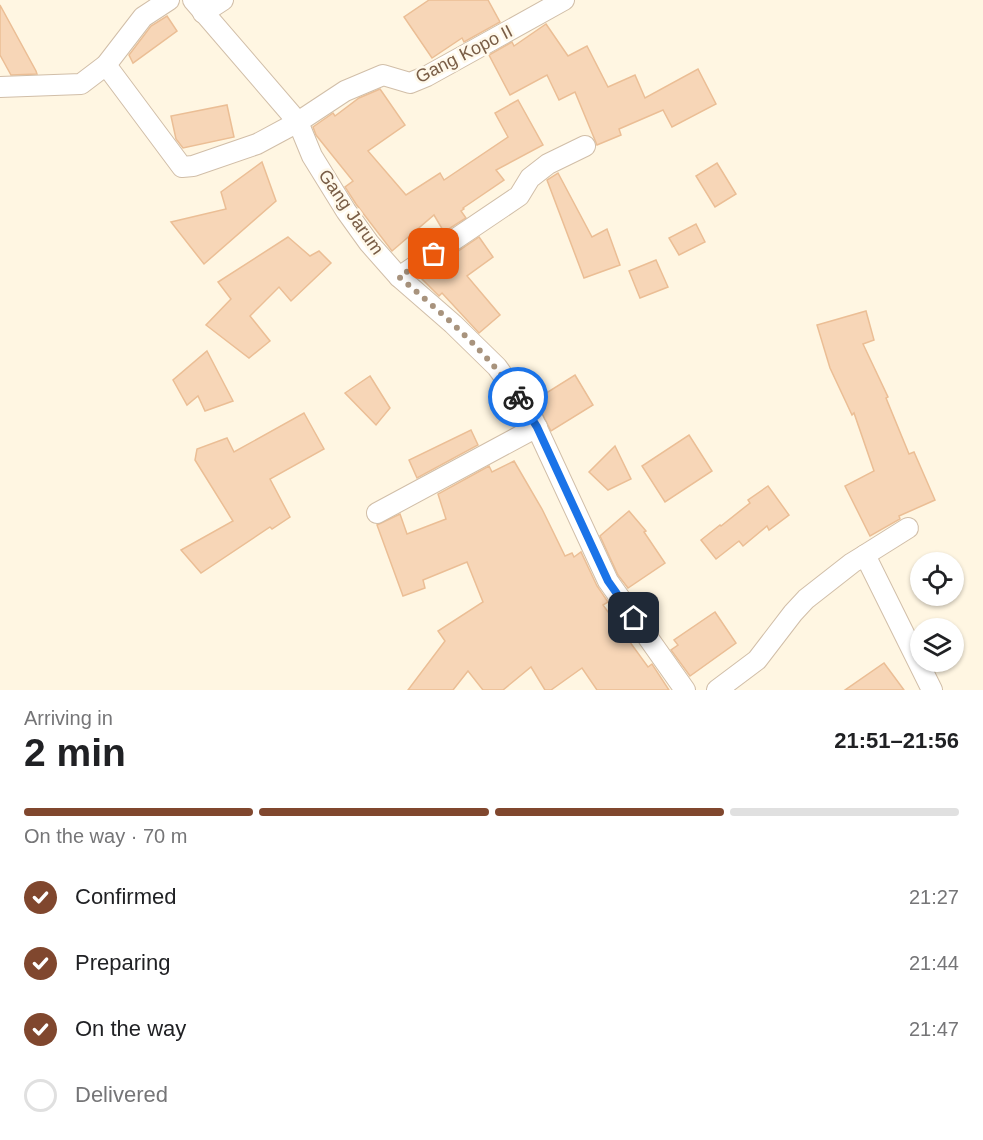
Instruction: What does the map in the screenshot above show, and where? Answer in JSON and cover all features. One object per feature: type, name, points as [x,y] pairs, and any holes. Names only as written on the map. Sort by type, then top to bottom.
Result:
[{"type":"street","points":[[0,87],[81,84],[106,65],[143,17],[169,0]]},
{"type":"street","points":[[198,6],[223,0]]},
{"type":"street","name":"Gang Kopo II","points":[[106,65],[182,167],[193,166],[257,144],[298,122],[345,91],[383,75],[410,83],[427,76],[564,0]]},
{"type":"street","name":"Gang Jarum","points":[[198,6],[298,122],[312,156],[369,243],[399,277],[453,324],[497,367],[530,413],[608,581],[685,690]]},
{"type":"street","points":[[399,277],[519,196],[530,178],[548,164],[585,146]]},
{"type":"street","points":[[376,513],[537,427]]},
{"type":"street","points":[[717,690],[757,660],[806,599],[852,563],[908,528]]},
{"type":"street","points":[[865,555],[932,690]]},
{"type":"building","points":[[429,0],[488,0],[500,22],[464,42],[462,38],[432,58],[404,17]]},
{"type":"building","points":[[0,5],[37,74],[11,75],[0,55]]},
{"type":"building","points":[[167,16],[177,31],[133,63],[129,55],[151,26]]},
{"type":"building","points":[[546,24],[568,56],[587,46],[608,87],[635,75],[645,98],[698,69],[716,104],[672,127],[663,110],[619,129],[621,135],[597,145],[575,92],[559,100],[547,75],[510,95],[489,55],[512,42],[514,46]]},
{"type":"building","points":[[380,89],[405,125],[368,151],[406,195],[440,173],[444,180],[508,137],[495,113],[518,100],[543,145],[496,170],[504,180],[463,208],[461,211],[466,218],[444,232],[434,215],[392,251],[345,187],[353,181],[316,135],[313,127],[333,113],[335,116],[359,98]]},
{"type":"building","points":[[227,105],[234,137],[183,148],[176,139],[171,116]]},
{"type":"building","points":[[262,162],[276,201],[204,264],[171,222],[226,209],[221,192]]},
{"type":"building","points":[[717,163],[736,194],[715,207],[696,176]]},
{"type":"building","points":[[558,173],[592,237],[607,229],[620,265],[584,278],[547,180]]},
{"type":"building","points":[[696,224],[705,242],[679,255],[669,238]]},
{"type":"building","points":[[288,237],[310,256],[319,251],[331,263],[291,301],[279,287],[250,316],[270,341],[249,358],[206,325],[231,299],[218,282]]},
{"type":"building","points":[[479,237],[493,257],[467,276],[500,315],[479,333],[442,293],[439,296],[420,277]]},
{"type":"building","points":[[656,260],[668,287],[640,298],[629,271]]},
{"type":"building","points":[[866,311],[874,340],[863,344],[888,397],[886,398],[909,454],[914,452],[935,500],[899,516],[900,519],[870,536],[845,486],[874,471],[854,413],[852,415],[830,368],[817,325]]},
{"type":"building","points":[[207,351],[233,401],[205,411],[198,396],[187,405],[173,380]]},
{"type":"building","points":[[575,375],[593,405],[551,431],[535,400]]},
{"type":"building","points":[[370,376],[390,408],[376,425],[345,393]]},
{"type":"building","points":[[304,413],[324,449],[270,479],[290,517],[272,529],[270,527],[201,573],[181,550],[233,521],[195,460],[197,449],[227,438],[234,452]]},
{"type":"building","points":[[471,430],[478,445],[417,478],[409,460]]},
{"type":"building","points":[[689,435],[712,471],[665,502],[642,466]]},
{"type":"building","points":[[615,446],[631,479],[608,490],[589,472]]},
{"type":"building","points":[[514,461],[542,509],[565,556],[572,553],[574,557],[581,552],[597,586],[608,602],[603,605],[648,667],[652,664],[669,690],[597,690],[582,668],[551,690],[545,690],[531,667],[503,690],[483,690],[468,671],[453,690],[408,690],[445,641],[438,631],[483,602],[467,562],[423,580],[425,588],[403,596],[377,525],[400,514],[407,534],[446,519],[438,494],[489,466],[492,472]]},
{"type":"building","points":[[768,486],[789,515],[769,530],[767,526],[743,546],[739,541],[716,559],[701,540],[750,503],[748,500]]},
{"type":"building","points":[[629,511],[646,531],[644,532],[665,563],[628,588],[618,575],[600,536]]},
{"type":"building","points":[[715,612],[736,643],[690,676],[671,650],[678,645],[674,640]]},
{"type":"building","points":[[884,663],[904,690],[845,690]]},
{"type":"way so far","points":[[434,254],[399,277],[453,324],[497,367],[518,397]]},
{"type":"route","points":[[518,397],[537,427],[608,581],[634,618]]}]
